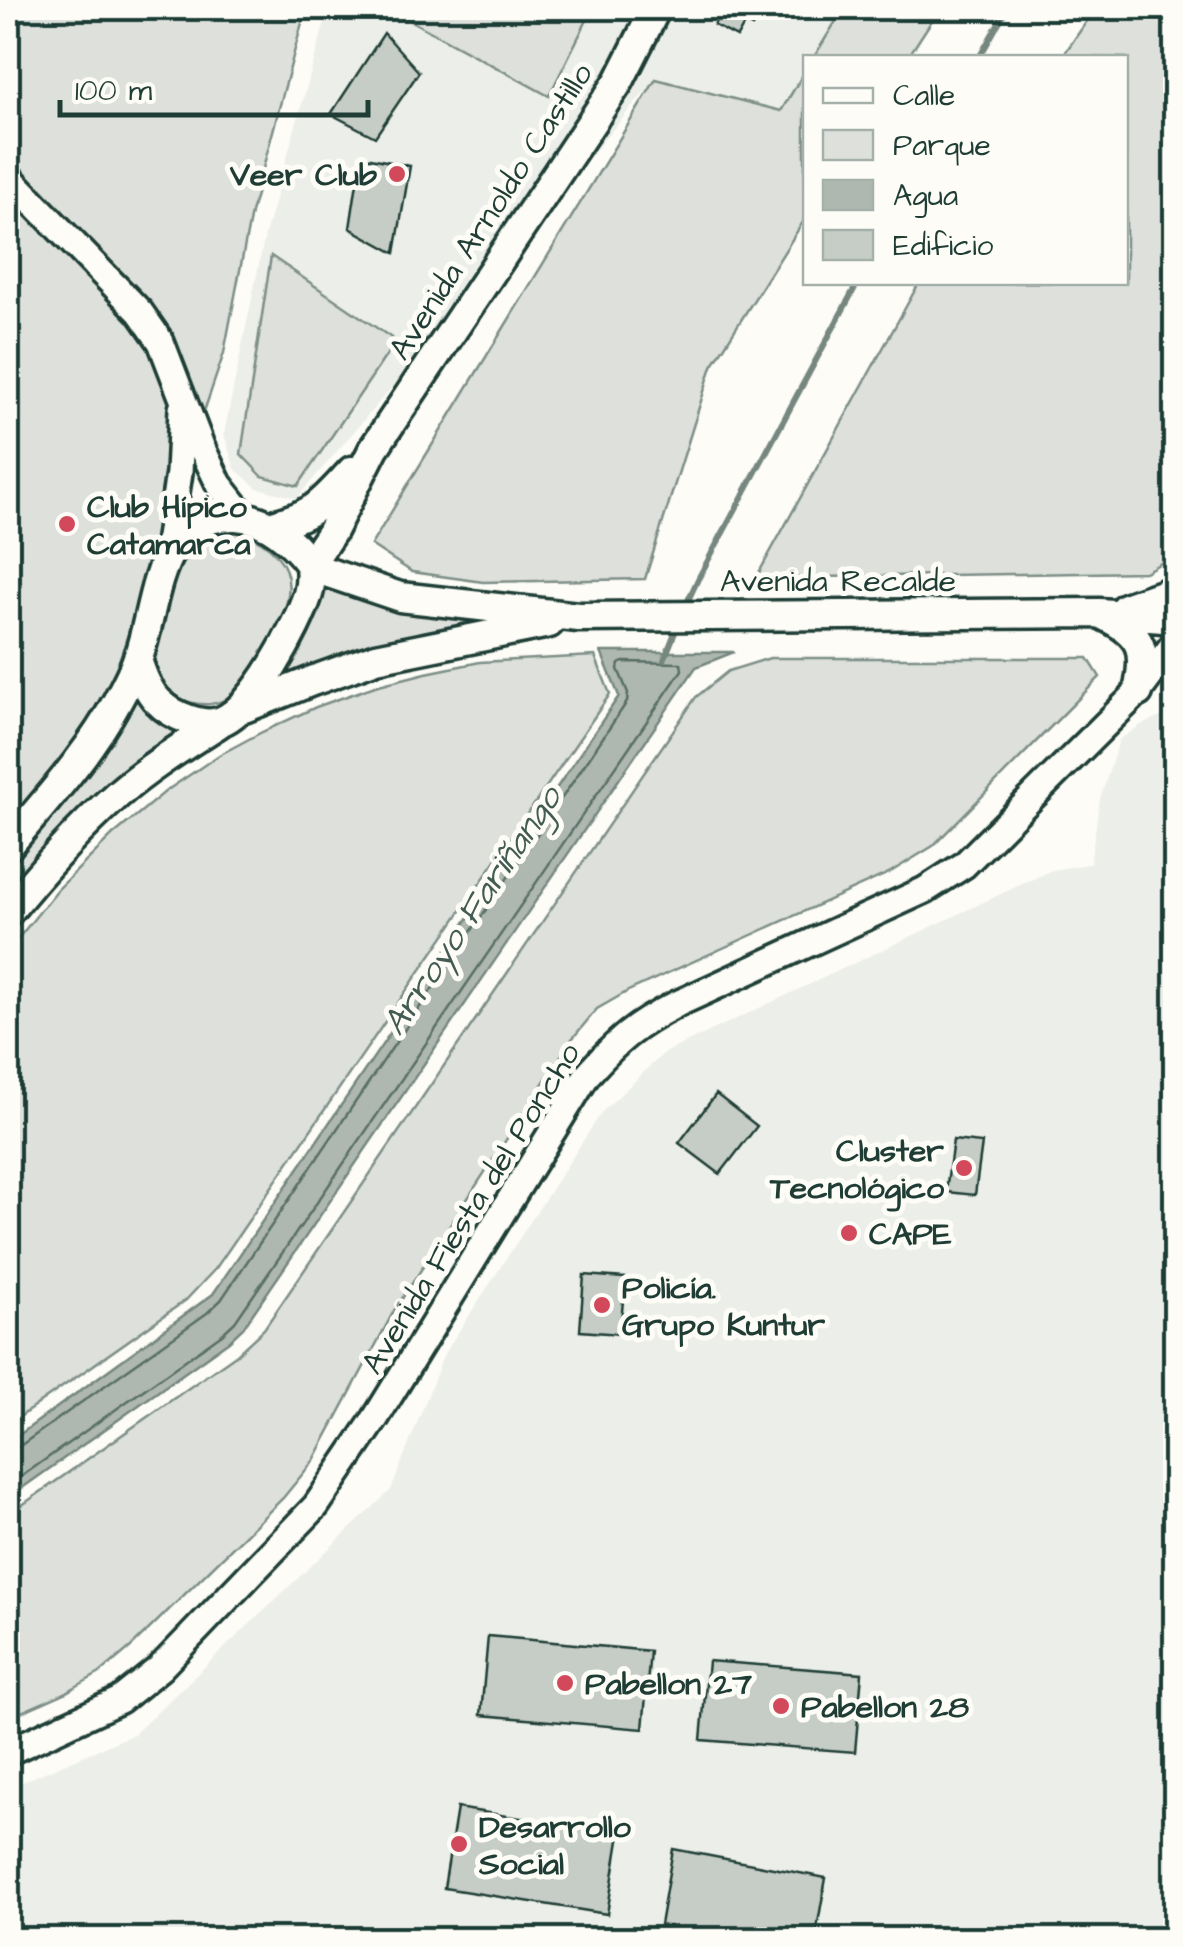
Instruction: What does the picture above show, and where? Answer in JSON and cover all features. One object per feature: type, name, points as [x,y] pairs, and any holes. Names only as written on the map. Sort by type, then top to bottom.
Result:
[{"type":"main road","name":"Avenida Arnoldo Castillo","points":[[311,565],[374,448],[619,80],[656,8]]},
{"type":"main road","name":"Avenida Arnoldo Castillo","points":[[256,521],[308,514],[374,448]]},
{"type":"main road","points":[[8,846],[97,736],[118,700],[137,660],[166,556],[186,530],[221,516],[256,521],[292,542],[311,565],[308,593],[294,628],[268,672],[229,717],[118,794],[8,912]]},
{"type":"main road","name":"Avenida Recalde","points":[[311,565],[400,598],[578,618],[1099,613],[1176,619]]},
{"type":"main road","name":"Avenida Recalde","points":[[1099,613],[1135,606],[1176,590]]},
{"type":"main road","points":[[1099,613],[1126,626],[1137,640],[1143,657],[1138,692]]},
{"type":"main road","name":"Avenida Recalde","points":[[229,717],[312,680],[376,658],[578,618]]},
{"type":"main road","points":[[137,660],[157,701],[175,713],[194,721],[229,717]]},
{"type":"street","points":[[8,176],[140,312],[161,342],[220,484],[256,521]]},
{"type":"street","points":[[166,556],[179,473],[183,399]]},
{"type":"street","name":"Avenida Fiesta del Poncho","points":[[8,1752],[120,1700],[160,1668],[316,1506],[385,1402],[586,1076],[615,1043],[642,1022],[676,1004],[925,890],[964,865],[1138,692],[1176,642]]},
{"type":"street","name":"Avenida Fiesta del Poncho","points":[[1138,692],[1176,668]]},
{"type":"shaded area","points":[[329,8],[844,8],[815,55],[803,55],[803,74],[782,111],[656,79],[297,498],[257,488],[235,469],[224,434],[265,235]]},
{"type":"shaded area","name":"CAPE","points":[[1175,711],[1175,1939],[8,1940],[8,1788],[134,1734],[391,1490],[444,1354],[602,1112],[664,1053],[1052,870],[1090,864],[1100,799],[1119,740],[1141,725]]},
{"type":"green space","points":[[8,8],[306,8],[251,213],[224,353],[107,696],[8,824]]},
{"type":"green space","points":[[387,8],[593,8],[549,96]]},
{"type":"green space","points":[[844,8],[940,8],[909,55],[815,55]]},
{"type":"green space","points":[[1096,8],[1175,8],[1175,555],[1145,572],[756,578],[918,285],[1128,285],[1128,55],[1063,55]]},
{"type":"green space","points":[[803,74],[803,222],[712,366],[645,579],[483,582],[412,572],[371,545],[656,79],[781,111]]},
{"type":"green space","points":[[271,256],[396,341],[298,486],[262,476],[241,454]]},
{"type":"green space","points":[[230,530],[256,539],[276,555],[288,577],[286,605],[269,642],[236,691],[216,703],[190,702],[167,690],[156,671],[154,653],[161,610],[175,568],[194,541],[206,534]]},
{"type":"green space","points":[[325,583],[404,610],[487,620],[373,645],[278,679]]},
{"type":"green space","points":[[595,656],[610,694],[216,1268],[186,1300],[8,1425],[8,951],[58,889],[113,835],[166,791],[262,732],[316,707],[426,673],[480,662]]},
{"type":"green space","points":[[770,658],[1088,658],[1100,677],[933,846],[889,873],[630,990],[597,1009],[572,1039],[394,1311],[314,1460],[283,1498],[100,1673],[8,1718],[8,1515],[237,1354],[264,1329],[696,697],[728,671]]},
{"type":"green space","points":[[139,698],[182,733],[67,825],[8,891],[8,866],[97,760],[134,699]]},
{"type":"water","points":[[601,652],[734,652],[696,667],[243,1328],[8,1498],[8,1443],[213,1294],[619,696]]},
{"type":"building","points":[[723,8],[765,8],[752,27],[745,23],[737,37],[714,25]]},
{"type":"building","points":[[384,33],[419,72],[375,137],[331,114]]},
{"type":"building","points":[[361,156],[410,166],[395,253],[350,228]]},
{"type":"building","points":[[716,1094],[757,1126],[720,1174],[679,1143]]},
{"type":"building","name":"Cluster Tecnológico","points":[[953,1140],[982,1143],[975,1195],[946,1192]]},
{"type":"building","name":"Policía. Grupo Kuntur","points":[[584,1275],[625,1278],[620,1334],[580,1331]]},
{"type":"building","name":"Pabellon 27","points":[[488,1636],[650,1651],[643,1729],[481,1715]]},
{"type":"building","name":"Pabellon 28","points":[[708,1661],[862,1673],[855,1752],[701,1740]]},
{"type":"building","points":[[457,1808],[620,1834],[607,1914],[444,1888]]},
{"type":"building","points":[[673,1849],[826,1878],[815,1940],[746,1940],[660,1925]]},
{"type":"waterway","name":"Arroyo Fariñango","points":[[981,55],[1007,8]]},
{"type":"waterway","name":"Arroyo Fariñango","points":[[684,609],[856,285]]},
{"type":"waterway","name":"Arroyo Fariñango","points":[[664,660],[678,625]]},
{"type":"place","name":"Veer Club","points":[[397,174]]},
{"type":"place","name":"Club Hípico Catamarca","points":[[67,524]]},
{"type":"place","name":"Cluster Tecnológico","points":[[964,1168]]},
{"type":"place","name":"CAPE","points":[[849,1233]]},
{"type":"place","name":"Policía. Grupo Kuntur","points":[[602,1305]]},
{"type":"place","name":"Pabellon 27","points":[[565,1683]]},
{"type":"place","name":"Pabellon 28","points":[[781,1706]]},
{"type":"place","name":"Desarrollo Social","points":[[459,1844]]}]
